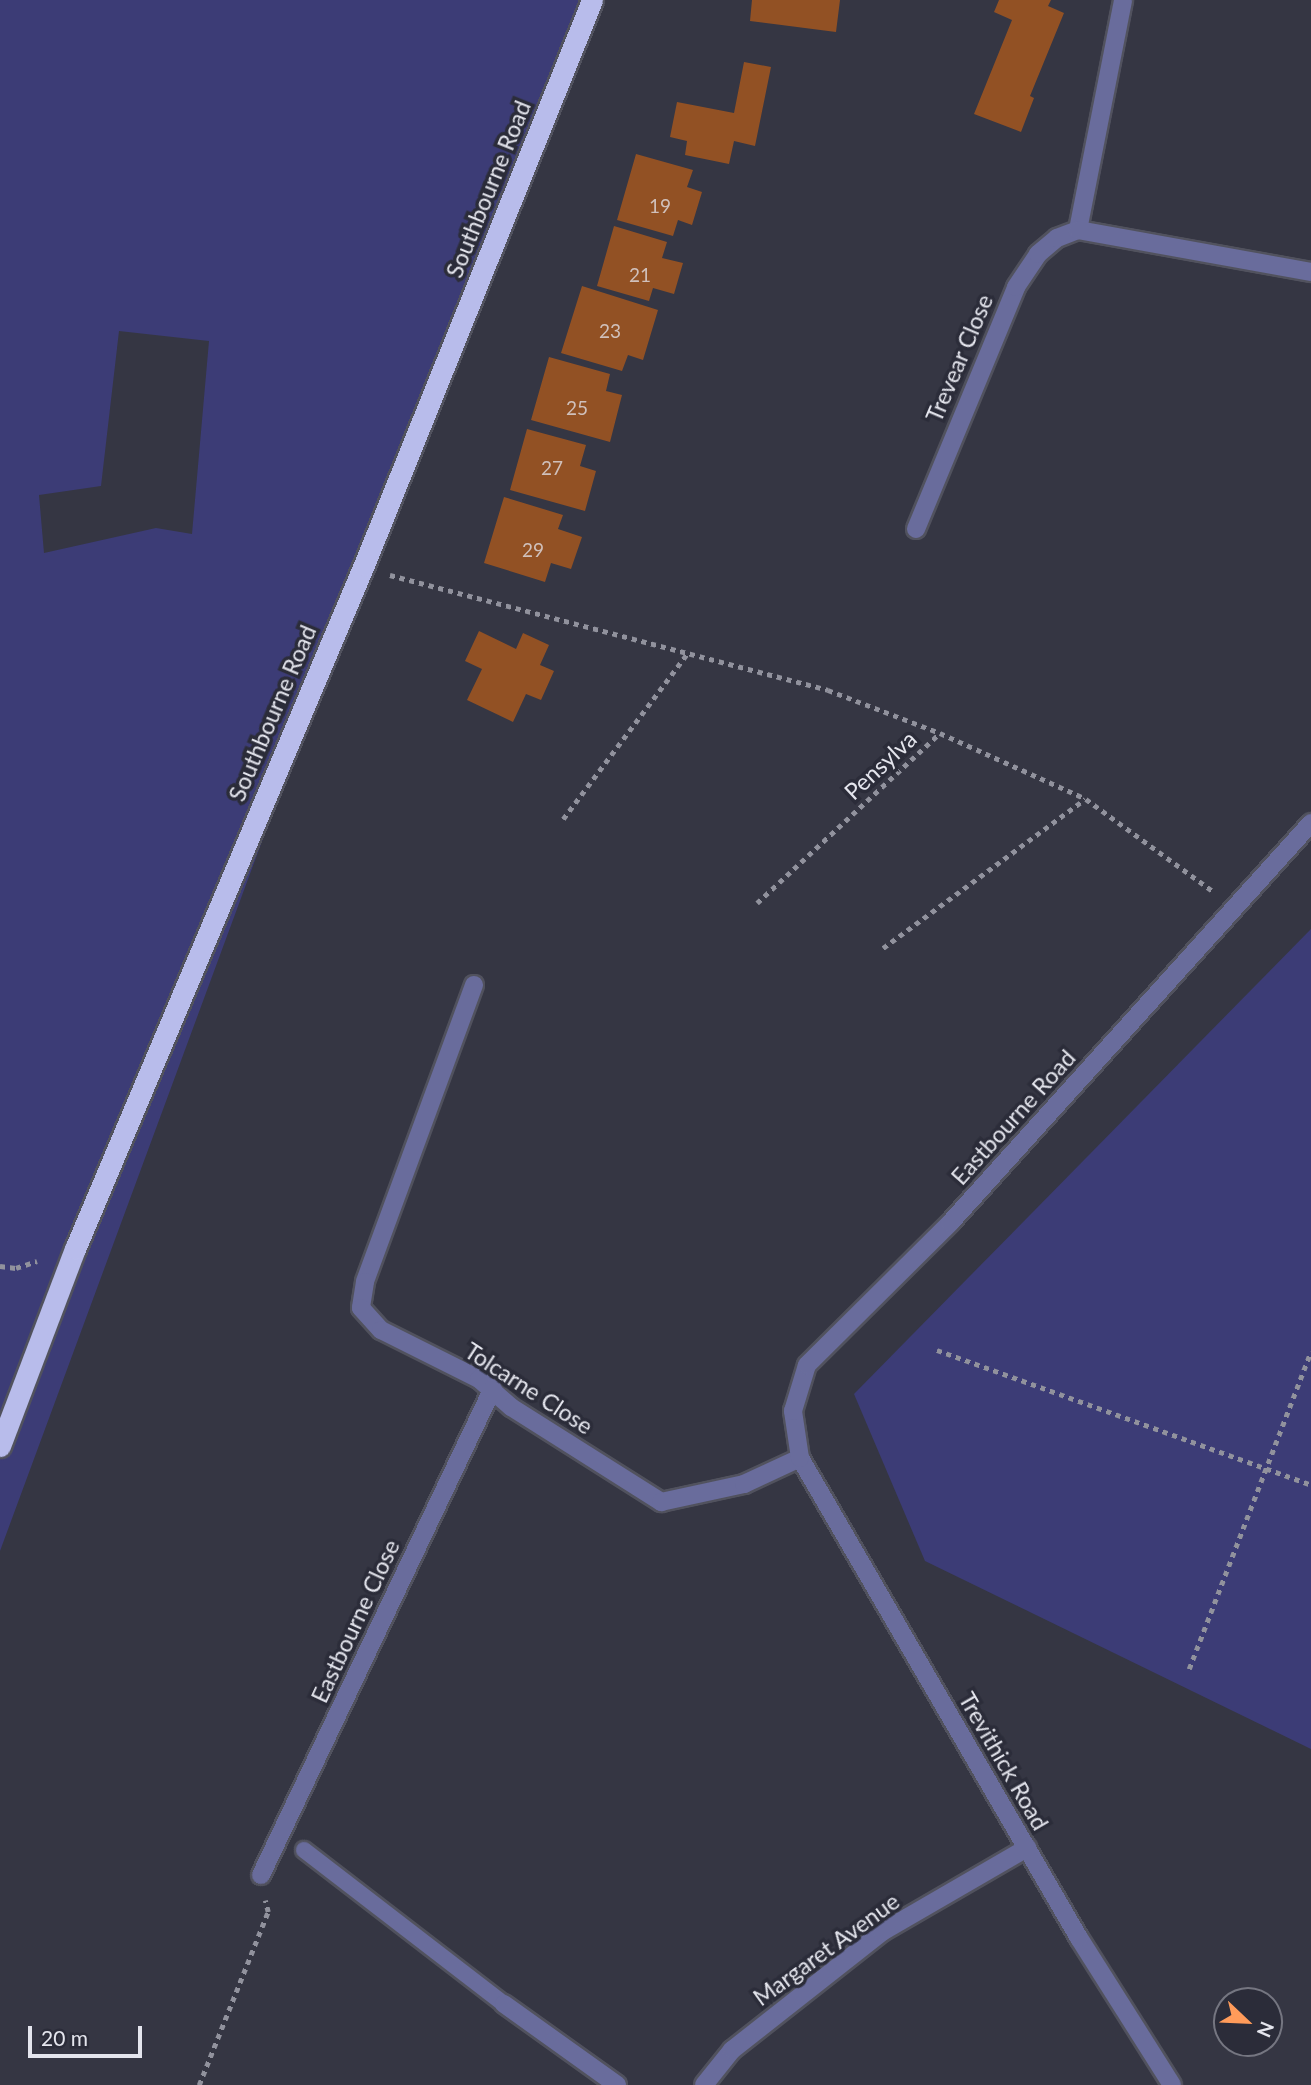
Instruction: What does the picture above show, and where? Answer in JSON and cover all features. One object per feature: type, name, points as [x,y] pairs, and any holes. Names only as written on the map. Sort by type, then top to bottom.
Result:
[{"type":"highway","name":"Southbourne Road","points":[[0,1446],[168,1023],[364,565],[592,0]]},
{"type":"street","points":[[1123,0],[1078,230],[1311,272]]},
{"type":"street","name":"Trevear Close","points":[[916,529],[1016,287],[1038,254],[1057,238],[1078,230]]},
{"type":"street","name":"Eastbourne Road","points":[[800,1458],[793,1411],[807,1365],[950,1223],[1311,823]]},
{"type":"street","name":"Tolcarne Close","points":[[474,985],[365,1282],[361,1308],[381,1330],[493,1388],[511,1408],[662,1502],[744,1484],[800,1458]]},
{"type":"street","name":"Eastbourne Close","points":[[261,1875],[493,1388]]},
{"type":"street","name":"Trevithick Road","points":[[800,1458],[1027,1848],[1172,2085]]},
{"type":"street","name":"Margaret Avenue","points":[[704,2085],[732,2050],[882,1932],[1027,1848]]},
{"type":"street","points":[[504,2004],[617,2085]]},
{"type":"lane","points":[[304,1850],[504,2004]]},
{"type":"path","points":[[364,565],[423,586],[828,690],[940,733]]},
{"type":"path","points":[[563,819],[687,654]]},
{"type":"path","name":"Pensylva","points":[[757,903],[940,733],[1086,799],[1238,906]]},
{"type":"path","points":[[883,948],[1086,799]]},
{"type":"path","points":[[937,1350],[1311,1485]]},
{"type":"path","points":[[1189,1669],[1311,1352]]},
{"type":"path","points":[[199,2085],[268,1912],[261,1875]]},
{"type":"shaded area","points":[[0,0],[592,0],[364,565],[0,1551]],"holes":[[[119,331],[209,341],[192,534],[156,528],[44,553],[39,495],[101,486]]]},
{"type":"shaded area","points":[[1311,929],[1311,1749],[925,1561],[854,1394]]},
{"type":"building","points":[[752,0],[840,0],[836,32],[750,21]]},
{"type":"building","points":[[999,0],[1051,0],[1048,6],[1064,13],[1030,96],[1034,98],[1021,132],[974,114],[1012,20],[994,12]]},
{"type":"building","points":[[744,62],[771,67],[755,146],[734,141],[729,164],[685,155],[687,141],[670,137],[677,102],[734,113]]},
{"type":"building","points":[[636,154],[693,170],[687,187],[702,192],[692,225],[678,220],[673,236],[617,220]]},
{"type":"building","points":[[614,226],[667,242],[662,258],[683,263],[674,294],[653,288],[649,301],[597,286]]},
{"type":"building","points":[[582,286],[658,310],[643,360],[628,355],[622,371],[561,353]]},
{"type":"building","points":[[549,357],[610,374],[606,391],[622,395],[610,442],[531,420]]},
{"type":"building","points":[[527,429],[586,445],[580,466],[596,471],[585,511],[510,490]]},
{"type":"building","points":[[504,497],[563,515],[558,529],[582,537],[571,569],[551,563],[545,582],[484,563]]},
{"type":"building","points":[[479,631],[516,649],[523,633],[549,645],[540,665],[554,671],[541,700],[526,694],[513,722],[467,700],[482,669],[465,661]]}]
